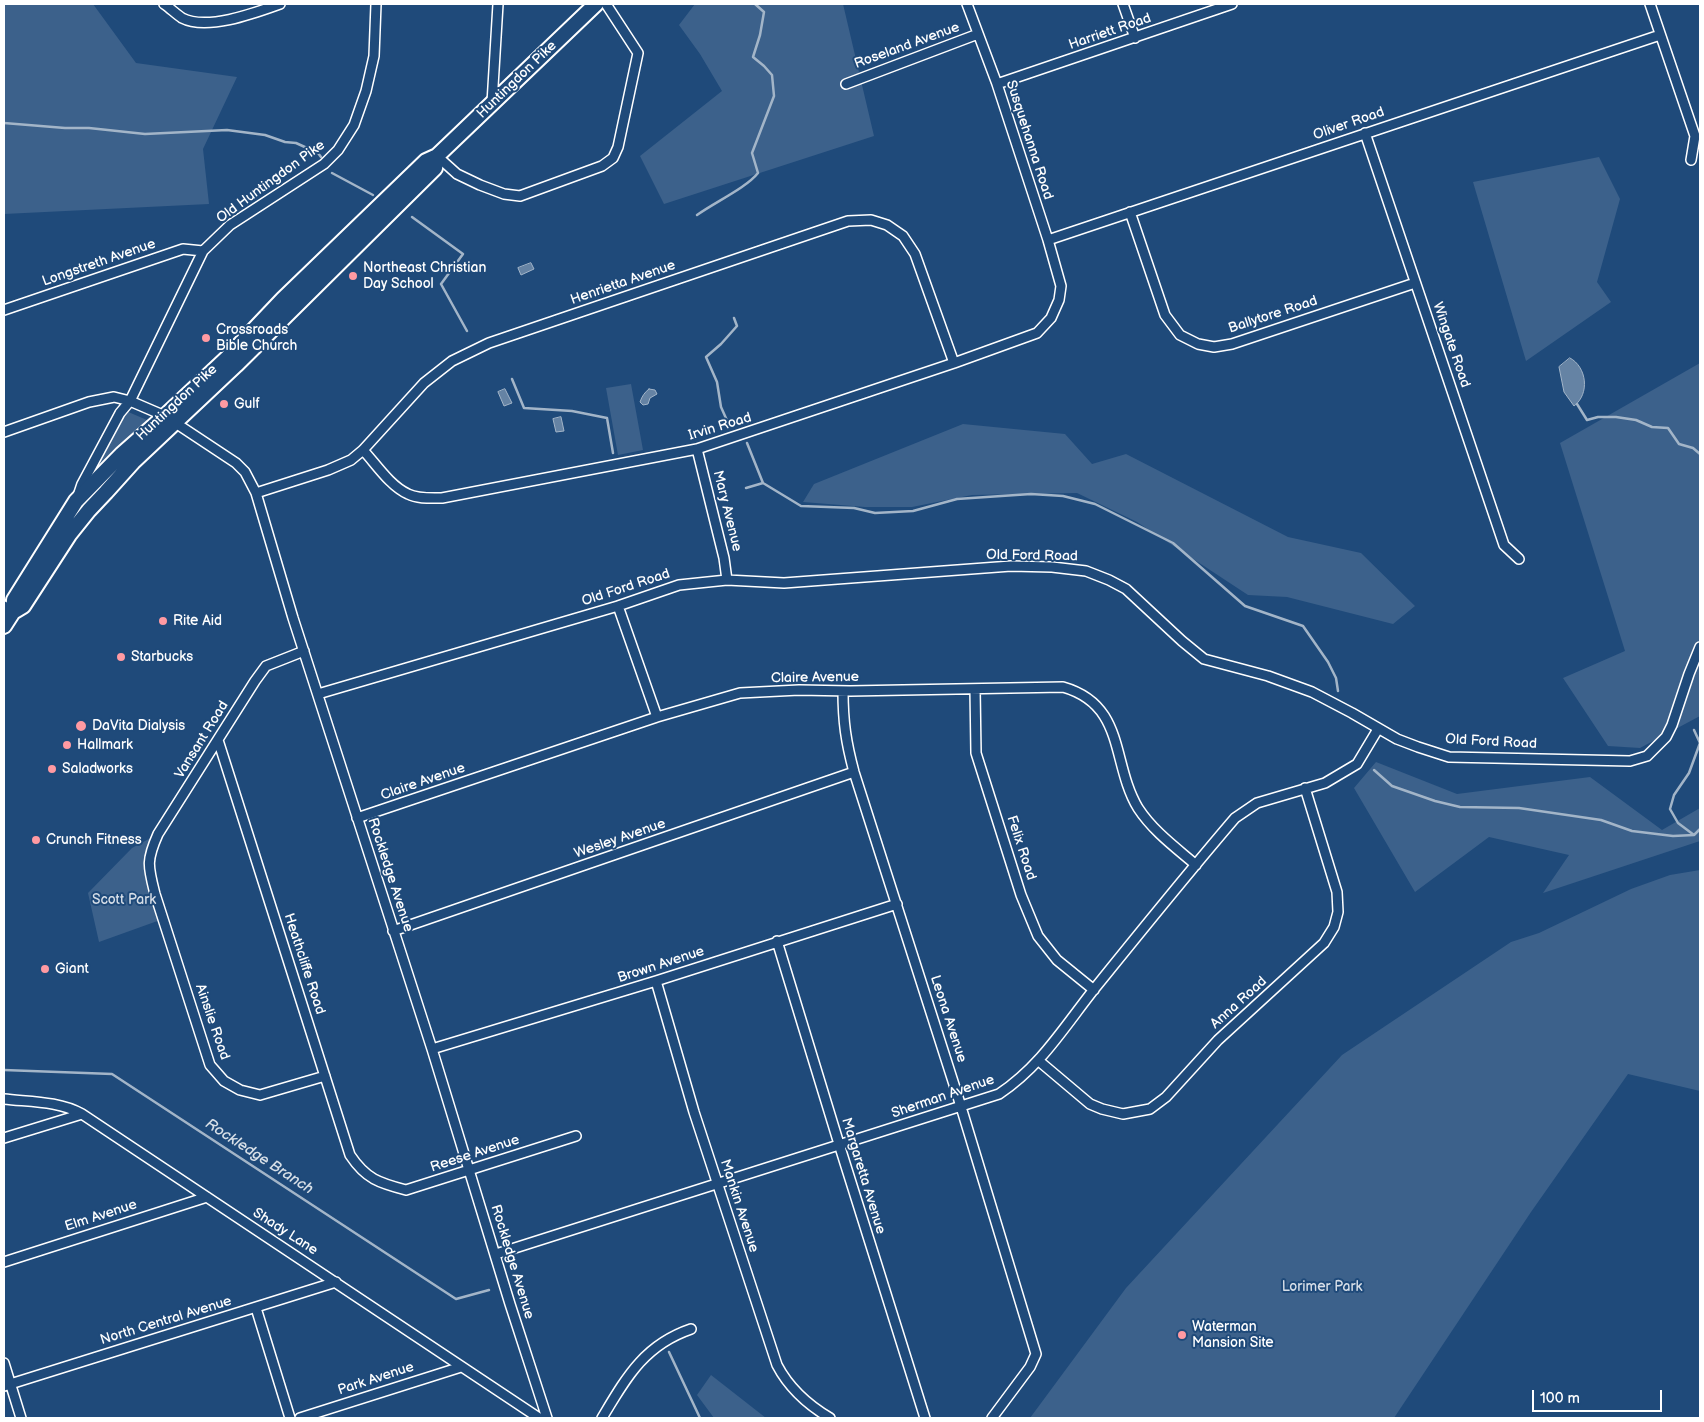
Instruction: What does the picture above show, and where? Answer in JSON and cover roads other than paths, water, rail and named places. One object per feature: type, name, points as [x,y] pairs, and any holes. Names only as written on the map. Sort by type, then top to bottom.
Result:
[{"type":"main road","name":"Huntingdon Pike","points":[[8,609],[23,606],[88,510],[283,299],[426,161],[437,156],[596,4]]},
{"type":"main road","name":"Huntingdon Pike","points":[[4,626],[8,609],[76,501],[122,454],[171,420]]},
{"type":"street","points":[[164,4],[184,18],[204,22],[243,17],[280,4]]},
{"type":"street","name":"Old Huntingdon Pike","points":[[76,501],[82,484],[120,413],[130,400],[203,251],[230,225],[324,164],[338,150],[354,126],[366,91],[374,56],[376,4]]},
{"type":"street","points":[[492,103],[498,4]]},
{"type":"street","points":[[437,156],[457,174],[504,194],[520,196],[602,166],[613,158],[618,148],[638,52],[606,4]]},
{"type":"street","name":"Susquehanna Road","points":[[967,4],[997,84],[1048,240],[1061,286]]},
{"type":"street","points":[[1122,4],[1135,38]]},
{"type":"street","name":"Harriett Road","points":[[997,84],[1232,4]]},
{"type":"street","points":[[1650,4],[1695,136],[1691,160]]},
{"type":"street","name":"Roseland Avenue","points":[[846,84],[978,34]]},
{"type":"street","name":"Oliver Road","points":[[1048,240],[1660,35]]},
{"type":"street","name":"Wingate Road","points":[[1365,133],[1504,545],[1520,559]]},
{"type":"street","name":"Ballytore Road","points":[[1130,212],[1165,315],[1180,335],[1198,344],[1214,347],[1232,344],[1415,283]]},
{"type":"street","name":"Henrietta Avenue","points":[[256,493],[328,470],[351,460],[363,450],[424,383],[452,361],[489,343],[848,221],[871,220],[887,225],[903,236],[916,254],[954,363]]},
{"type":"street","name":"Longstreth Avenue","points":[[4,310],[182,249],[203,251]]},
{"type":"street","name":"Irvin Road","points":[[363,450],[393,483],[407,494],[424,498],[442,498],[697,450],[1037,333],[1051,318],[1059,300],[1061,286]]},
{"type":"street","points":[[4,432],[89,402],[114,397],[130,400]]},
{"type":"street","name":"Rockledge Avenue","points":[[130,400],[171,420],[236,463],[245,472],[256,493],[304,651],[432,1049],[468,1171],[548,1418]]},
{"type":"street","name":"Mary Avenue","points":[[697,450],[724,558],[727,580]]},
{"type":"street","name":"Old Ford Road","points":[[318,694],[618,606],[679,584],[727,580],[784,583],[1011,566],[1052,567],[1086,571],[1126,589],[1204,660],[1268,676],[1312,692],[1397,739],[1418,747],[1449,757],[1630,761],[1647,756],[1666,737],[1700,647]]},
{"type":"street","points":[[618,606],[657,717]]},
{"type":"street","name":"Vansant Road","points":[[148,866],[158,834],[255,681],[266,666],[304,651]]},
{"type":"street","name":"Claire Avenue","points":[[357,818],[657,717],[740,693],[799,690],[1063,687],[1076,691],[1095,703],[1108,722],[1129,788],[1137,806],[1159,833],[1196,864]]},
{"type":"street","name":"Felix Road","points":[[975,689],[976,753],[1021,895],[1038,936],[1057,960],[1094,990]]},
{"type":"street","name":"Leona Avenue","points":[[843,691],[842,713],[845,740],[854,772],[961,1107],[1036,1354],[1030,1367],[992,1418]]},
{"type":"street","name":"Sherman Avenue","points":[[496,1254],[999,1094],[1018,1081],[1039,1061],[1094,990],[1235,818],[1257,803],[1325,783],[1358,764],[1378,729]]},
{"type":"street","name":"Heathcliffe Road","points":[[218,740],[350,1155],[360,1169],[382,1184]]},
{"type":"street","name":"Wesley Avenue","points":[[393,931],[854,772]]},
{"type":"street","name":"Anna Road","points":[[1039,1061],[1090,1104],[1123,1114],[1150,1109],[1166,1097],[1220,1038],[1324,943],[1334,927],[1338,912],[1337,892],[1305,788]]},
{"type":"street","name":"Ainslie Road","points":[[148,866],[154,894],[210,1065],[224,1081],[240,1090],[260,1095],[325,1076]]},
{"type":"street","name":"Brown Avenue","points":[[432,1049],[656,981],[897,904]]},
{"type":"street","name":"Margaretta Avenue","points":[[777,941],[838,1144],[925,1418]]},
{"type":"street","name":"Mankin Avenue","points":[[656,981],[694,1112],[777,1365],[784,1379],[795,1391],[814,1408],[830,1418]]},
{"type":"street","name":"Shady Lane","points":[[4,1099],[72,1108],[539,1418]]},
{"type":"street","points":[[4,1138],[82,1114]]},
{"type":"street","name":"Reese Avenue","points":[[382,1184],[406,1190],[576,1136]]},
{"type":"street","name":"Elm Avenue","points":[[4,1262],[208,1197]]},
{"type":"street","name":"North Central Avenue","points":[[7,1385],[336,1282]]},
{"type":"street","points":[[256,1308],[290,1418]]},
{"type":"street","points":[[602,1418],[626,1378],[656,1345],[674,1335],[691,1329]]},
{"type":"street","points":[[4,1363],[7,1385],[21,1418]]},
{"type":"street","name":"Park Avenue","points":[[300,1418],[461,1366]]},
{"type":"waterway","points":[[697,215],[753,179],[758,173],[752,153],[774,96],[772,75],[753,57],[760,35],[764,12],[755,4]]},
{"type":"waterway","points":[[4,123],[89,128],[145,134],[227,130],[265,135],[285,142],[296,143],[318,153],[321,157]]},
{"type":"waterway","points":[[332,173],[373,195]]},
{"type":"waterway","points":[[412,217],[463,254],[441,284],[467,331]]},
{"type":"waterway","points":[[729,425],[721,407],[717,382],[706,357],[737,326],[734,318]]},
{"type":"waterway","points":[[512,379],[524,408],[572,411],[607,418],[613,453]]},
{"type":"waterway","points":[[1577,404],[1587,420],[1598,417],[1616,417],[1636,420],[1652,427],[1668,428],[1679,444],[1693,448],[1700,454]]},
{"type":"waterway","points":[[747,443],[763,483],[801,506],[854,508],[875,513],[913,511],[957,499],[1031,494],[1063,496],[1095,504],[1173,543],[1245,606],[1303,626],[1328,662],[1336,678],[1338,691]]},
{"type":"waterway","points":[[746,488],[763,483]]},
{"type":"waterway","points":[[1694,730],[1700,743],[1689,773],[1674,795],[1670,809],[1678,823],[1694,835]]},
{"type":"waterway","points":[[1374,770],[1392,786],[1435,801],[1460,807],[1519,808],[1601,820],[1632,831],[1673,836],[1694,835]]},
{"type":"waterway","points":[[1694,835],[1700,829]]},
{"type":"waterway","name":"Rockledge Branch","points":[[4,1070],[112,1074],[456,1299],[489,1290]]},
{"type":"waterway","name":"Rockledge Branch","points":[[669,1352],[700,1418]]},
{"type":"place","name":"Northeast Christian Day School","points":[[353,276]]},
{"type":"place","name":"Crossroads Bible Church","points":[[206,338]]},
{"type":"place","name":"Gulf","points":[[224,404]]},
{"type":"place","name":"Rite Aid","points":[[163,621]]},
{"type":"place","name":"Starbucks","points":[[121,657]]},
{"type":"place","name":"DaVita Dialysis","points":[[81,726]]},
{"type":"place","name":"Hallmark","points":[[67,745]]},
{"type":"place","name":"Saladworks","points":[[52,769]]},
{"type":"place","name":"Crunch Fitness","points":[[36,840]]},
{"type":"place","name":"Giant","points":[[45,969]]},
{"type":"place","name":"Waterman Mansion Site","points":[[1182,1335]]},
{"type":"park label","name":"Scott Park","points":[[124,900]]},
{"type":"park label","name":"Lorimer Park","points":[[1322,1287]]}]
